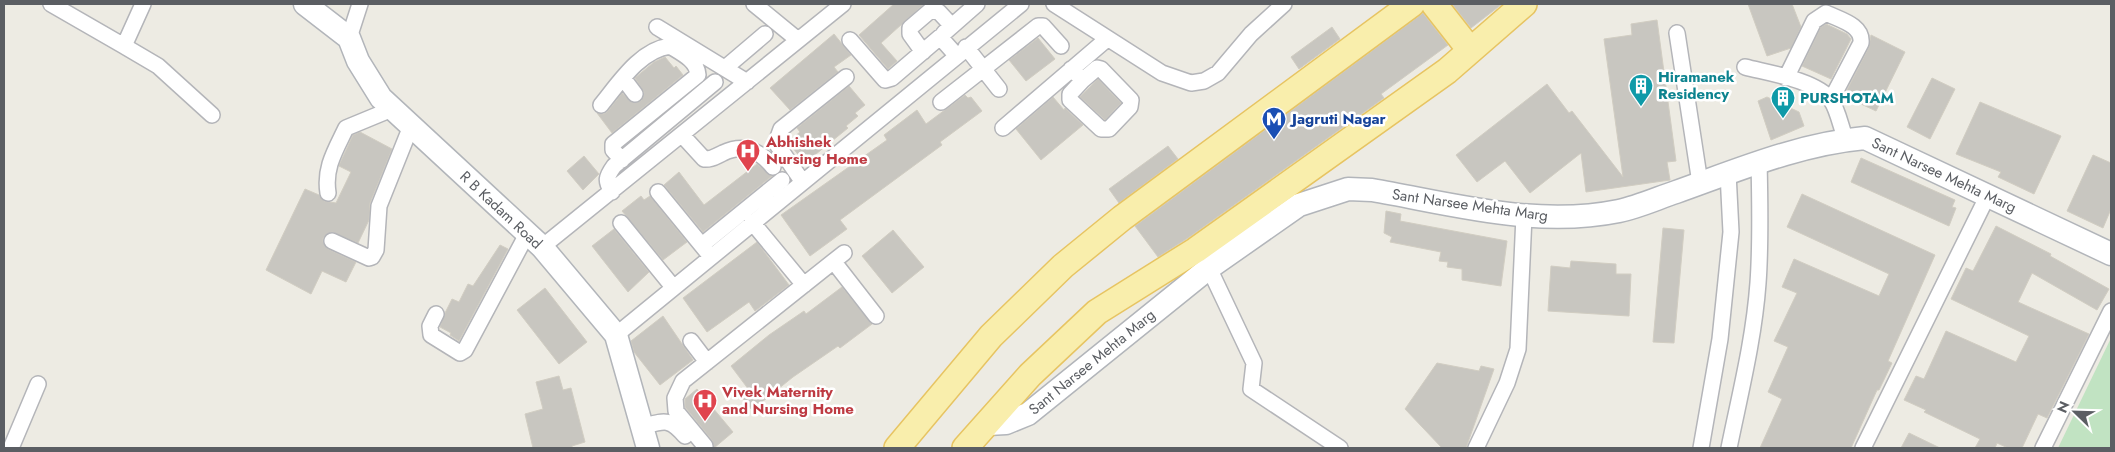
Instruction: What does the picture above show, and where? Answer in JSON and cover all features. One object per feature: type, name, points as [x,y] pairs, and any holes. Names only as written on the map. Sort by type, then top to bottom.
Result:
[{"type":"main road","points":[[898,448],[991,336],[1063,266],[1122,218],[1412,4]]},
{"type":"main road","points":[[1434,4],[1470,50]]},
{"type":"main road","points":[[964,448],[988,424],[1030,375],[1097,312],[1196,250],[1447,71],[1524,4]]},
{"type":"street","points":[[51,4],[158,66],[212,114]]},
{"type":"street","points":[[124,46],[143,4]]},
{"type":"street","points":[[305,4],[349,38],[360,4]]},
{"type":"street","points":[[754,4],[798,40]]},
{"type":"street","points":[[436,314],[430,326],[431,335],[460,353],[465,350],[534,240],[612,192],[842,4]]},
{"type":"street","points":[[850,40],[885,80],[892,78],[977,4]]},
{"type":"street","points":[[706,251],[752,222],[1021,4]]},
{"type":"street","points":[[1054,4],[1106,39],[1176,80],[1192,83],[1204,81],[1218,73],[1251,34],[1282,4]]},
{"type":"street","points":[[923,52],[910,34],[910,28],[931,10],[939,12],[952,26]]},
{"type":"street","points":[[1786,78],[1814,21],[1820,16],[1826,13],[1857,28],[1862,35],[1861,43],[1831,100]]},
{"type":"street","points":[[941,102],[982,67],[1038,26],[1043,26],[1061,46]]},
{"type":"street","points":[[658,27],[748,82]]},
{"type":"street","points":[[726,68],[766,34]]},
{"type":"street","points":[[1677,34],[1700,183]]},
{"type":"street","points":[[940,37],[982,67],[999,89]]},
{"type":"street","name":"R B Kadam Road","points":[[349,38],[358,61],[381,98],[534,240],[616,335],[648,448]]},
{"type":"street","points":[[1004,128],[1106,39]]},
{"type":"street","points":[[601,105],[639,61],[661,47],[670,46],[690,59],[698,68],[698,75],[614,144],[612,150],[622,160]]},
{"type":"street","points":[[1745,67],[1815,88],[1831,100],[1846,140]]},
{"type":"street","points":[[1071,69],[1083,80]]},
{"type":"street","points":[[802,181],[776,144],[776,137],[781,129],[846,77]]},
{"type":"street","points":[[623,78],[636,94]]},
{"type":"street","points":[[612,192],[606,183],[606,177],[622,160],[715,82]]},
{"type":"street","points":[[328,193],[326,180],[328,165],[346,128],[392,109]]},
{"type":"street","points":[[332,240],[369,258],[372,257],[376,250],[379,206],[411,126]]},
{"type":"street","points":[[682,135],[704,159],[710,160],[725,151],[750,148],[763,155],[773,167]]},
{"type":"street","name":"Sant Narsee Mehta Marg","points":[[988,424],[1006,423],[1028,414],[1208,268],[1299,205],[1348,189],[1372,190],[1524,216],[1568,218],[1621,211],[1758,161],[1832,141],[1865,138],[2111,254]]},
{"type":"street","points":[[1729,448],[1751,340],[1758,284],[1760,229],[1758,161]]},
{"type":"street","points":[[1701,448],[1720,339],[1731,232],[1728,173]]},
{"type":"street","points":[[616,335],[673,287],[706,251],[782,180]]},
{"type":"street","points":[[658,192],[706,251]]},
{"type":"street","points":[[1863,448],[1988,195]]},
{"type":"street","points":[[1476,448],[1507,383],[1518,349],[1524,216]]},
{"type":"street","points":[[752,222],[804,286]]},
{"type":"street","points":[[620,223],[673,287]]},
{"type":"street","points":[[688,438],[676,419],[675,398],[683,382],[839,258],[876,316]]},
{"type":"street","points":[[1208,268],[1254,363],[1251,389],[1340,448]]},
{"type":"street","points":[[2043,448],[2111,311]]},
{"type":"street","points":[[691,341],[707,362]]},
{"type":"street","points":[[11,448],[38,384]]},
{"type":"street","points":[[641,427],[676,419]]},
{"type":"street","points":[[676,419],[705,446]]},
{"type":"green space","points":[[2111,338],[2111,448],[2058,448]]},
{"type":"building","points":[[894,4],[924,4],[881,43],[897,61],[888,69],[859,35]]},
{"type":"building","points":[[1452,4],[1502,4],[1471,28]]},
{"type":"building","points":[[1748,4],[1792,4],[1801,27],[1791,48],[1767,56]]},
{"type":"building","points":[[1423,13],[1448,45],[1381,94],[1384,98],[1188,238],[1158,257],[1135,226]]},
{"type":"building","points":[[1657,20],[1676,161],[1667,162],[1670,180],[1586,192],[1581,153],[1530,193],[1505,161],[1477,182],[1456,155],[1547,84],[1569,113],[1572,111],[1623,177],[1604,39],[1632,35],[1631,24]]},
{"type":"building","points":[[1826,24],[1847,34],[1851,39],[1831,79],[1802,66],[1821,27]]},
{"type":"building","points":[[1332,27],[1340,39],[1299,69],[1291,57]]},
{"type":"building","points":[[834,34],[851,55],[834,67],[838,72],[790,110],[770,88]]},
{"type":"building","points":[[1871,35],[1905,52],[1876,111],[1844,96],[1869,47]]},
{"type":"building","points":[[1038,38],[1055,59],[1026,81],[1009,60]]},
{"type":"building","points":[[665,57],[683,75],[612,133],[597,113],[604,114],[608,111],[622,93],[631,102],[641,101],[644,92],[635,78],[654,62]]},
{"type":"building","points":[[1932,78],[1955,89],[1930,139],[1907,127]]},
{"type":"building","points":[[1098,79],[1121,103],[1105,120],[1080,97]]},
{"type":"building","points":[[849,86],[865,105],[855,113],[858,116],[846,126],[848,128],[805,163],[788,142],[800,132],[797,128]]},
{"type":"building","points":[[965,95],[968,98],[971,97],[982,111],[940,142],[942,145],[840,220],[847,229],[810,256],[781,215],[887,140],[884,135],[917,110],[926,124]]},
{"type":"building","points":[[1053,97],[1064,110],[1065,108],[1083,125],[1041,160],[1016,129]]},
{"type":"building","name":"PURSHOTAM","points":[[1767,97],[1799,112],[1804,126],[1771,140],[1758,101]]},
{"type":"building","points":[[1980,102],[2061,136],[2034,194],[1998,177],[2001,172],[1956,154]]},
{"type":"building","points":[[360,132],[392,149],[370,203],[369,220],[358,243],[332,232],[323,238],[323,242],[328,249],[356,262],[346,282],[322,271],[311,294],[266,270],[305,189],[319,195],[324,201],[336,203],[351,172],[339,166],[340,163],[353,135]]},
{"type":"building","points":[[1168,146],[1178,159],[1119,203],[1109,189]]},
{"type":"building","points":[[2093,155],[2111,163],[2111,209],[2103,228],[2067,211]]},
{"type":"building","points":[[584,156],[599,174],[583,190],[567,171]]},
{"type":"building","points":[[1861,158],[1955,200],[1952,207],[1956,208],[1949,226],[1851,182]]},
{"type":"building","points":[[757,164],[772,176],[703,232],[664,185],[679,172],[704,205]]},
{"type":"building","points":[[1802,194],[1935,255],[1888,361],[1892,363],[1879,390],[1877,390],[1851,448],[1760,448],[1782,399],[1768,392],[1788,347],[1774,341],[1797,293],[1782,287],[1794,259],[1879,296],[1889,274],[1787,227]]},
{"type":"building","points":[[641,196],[644,200],[650,196],[687,242],[663,260],[622,211]]},
{"type":"building","points":[[1386,211],[1401,214],[1400,221],[1507,241],[1501,286],[1462,280],[1462,269],[1447,267],[1448,262],[1439,261],[1441,252],[1390,242],[1392,237],[1384,233]]},
{"type":"building","points":[[1996,226],[2051,254],[2050,256],[2109,289],[2097,310],[2032,273],[2018,302],[2089,334],[2047,418],[2038,414],[2022,448],[2008,448],[1997,443],[1995,448],[1975,448],[1980,439],[1924,412],[1926,410],[1904,400],[1916,376],[1924,379],[1946,331],[2016,362],[2029,336],[1951,299],[1966,268],[1973,271]]},
{"type":"building","points":[[1663,228],[1684,230],[1674,343],[1653,342]]},
{"type":"building","points":[[614,229],[649,272],[628,292],[592,246]]},
{"type":"building","points":[[893,230],[924,267],[892,293],[862,256]]},
{"type":"building","points":[[757,242],[789,285],[755,311],[749,302],[707,332],[683,298]]},
{"type":"building","points":[[500,245],[508,249],[459,341],[450,335],[451,333],[440,327],[445,313],[452,299],[459,302],[468,284],[473,286]]},
{"type":"building","points":[[1571,261],[1616,264],[1616,274],[1631,274],[1629,316],[1548,311],[1551,266],[1570,268]]},
{"type":"building","points":[[842,287],[872,324],[840,348],[838,346],[793,377],[752,410],[741,396],[749,390],[731,366],[769,335],[804,311],[806,314]]},
{"type":"building","points":[[545,288],[587,342],[559,364],[517,310]]},
{"type":"building","points":[[663,316],[693,360],[660,385],[634,352],[631,341]]},
{"type":"building","points":[[1437,363],[1479,371],[1481,366],[1494,369],[1466,448],[1442,448],[1405,409]]},
{"type":"building","points":[[559,376],[563,390],[571,388],[585,442],[572,446],[572,448],[533,448],[525,414],[543,409],[536,382]]},
{"type":"building","points":[[697,389],[733,432],[714,448],[712,440],[685,407],[685,399]]},
{"type":"building","points":[[1909,433],[1940,448],[1901,448]]},
{"type":"place","name":"Hiramanek Residency","points":[[1641,107]]},
{"type":"place","name":"PURSHOTAM","points":[[1783,119]]},
{"type":"place","name":"Jagruti Nagar","points":[[1274,140]]},
{"type":"place","name":"Abhishek Nursing Home","points":[[748,172]]},
{"type":"place","name":"Vivek Maternity and Nursing Home","points":[[705,422]]}]
